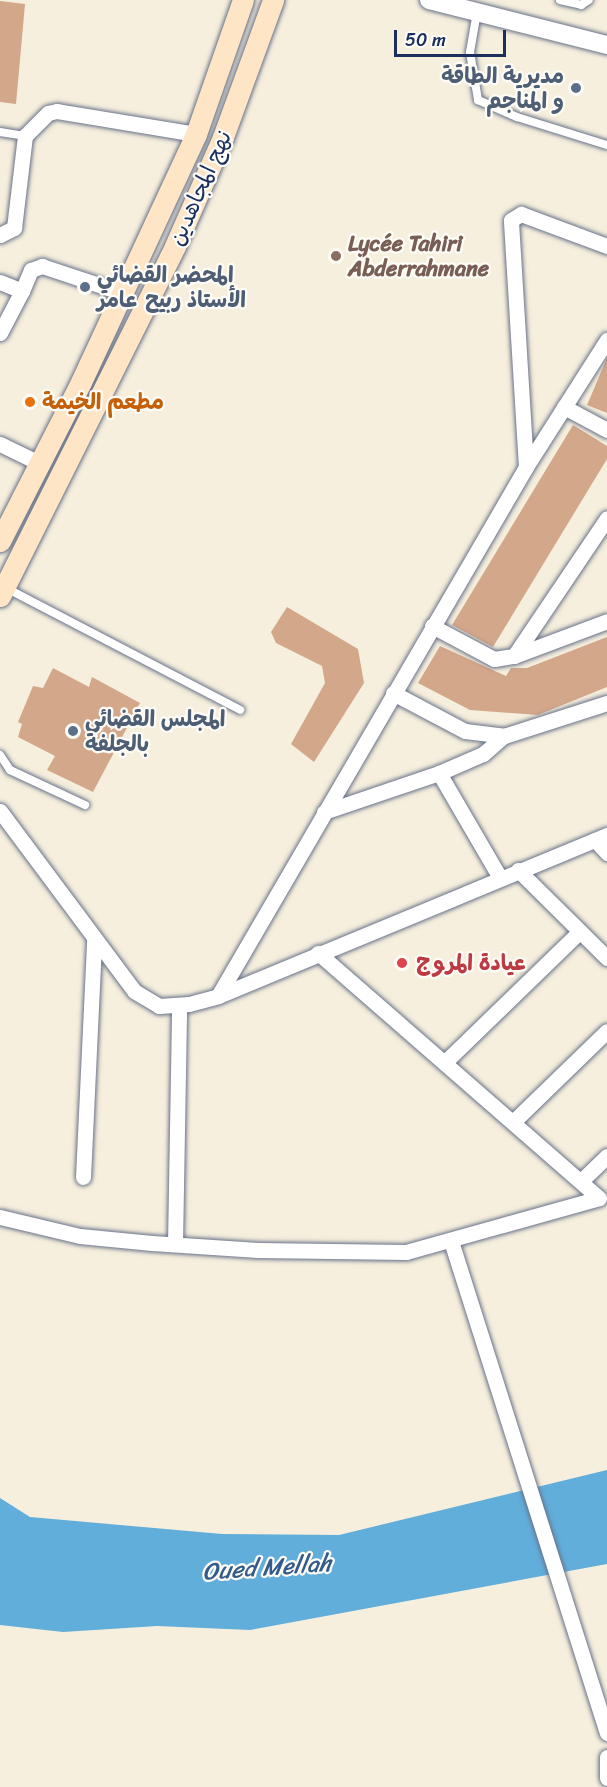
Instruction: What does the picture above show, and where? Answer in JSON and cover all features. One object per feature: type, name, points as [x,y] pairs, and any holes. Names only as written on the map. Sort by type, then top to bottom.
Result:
[{"type":"main road","name":"نهج المجاهدين","points":[[0,541],[123,293],[196,134],[223,66],[243,0]]},
{"type":"main road","name":"نهج المجاهدين","points":[[2,592],[175,246],[223,137],[273,0]]},
{"type":"street","points":[[429,0],[607,45]]},
{"type":"street","points":[[0,235],[15,228],[25,136],[39,120],[57,111],[196,134]]},
{"type":"street","points":[[526,467],[512,220],[521,214],[607,246]]},
{"type":"street","points":[[0,333],[31,270],[42,266],[123,293]]},
{"type":"street","points":[[0,282],[22,291]]},
{"type":"street","points":[[218,996],[526,467],[606,345]]},
{"type":"street","points":[[564,407],[607,430]]},
{"type":"street","points":[[0,444],[39,463]]},
{"type":"street","points":[[514,656],[607,518]]},
{"type":"street","points":[[432,626],[494,660],[514,656],[607,621]]},
{"type":"street","points":[[393,693],[465,731],[504,736]]},
{"type":"street","points":[[324,812],[439,773],[483,754],[504,736],[607,703]]},
{"type":"street","points":[[439,773],[500,878]]},
{"type":"street","points":[[0,811],[134,991],[159,1006],[179,1005],[218,996],[601,837],[607,853]]},
{"type":"street","points":[[518,870],[607,958]]},
{"type":"street","points":[[445,1062],[580,931]]},
{"type":"street","points":[[83,1177],[94,940]]},
{"type":"street","points":[[318,953],[604,1200]]},
{"type":"street","points":[[174,1244],[179,1005]]},
{"type":"street","points":[[514,1122],[607,1031]]},
{"type":"street","points":[[581,1181],[607,1156]]},
{"type":"street","points":[[0,1217],[80,1236],[174,1244],[406,1252],[604,1200]]},
{"type":"street","points":[[451,1240],[518,1444],[607,1733]]},
{"type":"street","points":[[607,1757],[607,1778]]},
{"type":"lane","points":[[560,0],[581,5],[589,0]]},
{"type":"lane","points":[[477,12],[470,52],[478,100],[517,117],[607,145]]},
{"type":"lane","points":[[0,132],[25,136]]},
{"type":"lane","points":[[2,592],[240,710]]},
{"type":"lane","points":[[0,755],[10,770],[85,805]]},
{"type":"water","name":"Oued Mellah","points":[[607,1470],[607,1564],[250,1630],[157,1626],[63,1632],[0,1625],[0,1498],[30,1517],[222,1534],[339,1535]]},
{"type":"building","points":[[0,1],[25,4],[16,104],[0,102]]},
{"type":"building","points":[[607,358],[607,413],[587,405]]},
{"type":"building","points":[[573,425],[607,446],[607,459],[493,647],[452,625]]},
{"type":"building","points":[[287,607],[358,649],[364,683],[314,762],[291,744],[325,683],[322,666],[276,643],[271,632]]},
{"type":"building","points":[[607,637],[607,687],[538,715],[470,710],[418,683],[440,646],[506,676],[511,668],[527,668]]},
{"type":"building","name":"المجلس القضائي بالجلفة","points":[[53,668],[89,687],[92,677],[140,703],[93,792],[47,770],[55,756],[18,737],[22,724],[18,722],[33,686],[43,688]]},
{"type":"place","name":"مديرية الطاقة و المناجم","points":[[576,88]]},
{"type":"place","name":"Lycée Tahiri Abderrahmane","points":[[336,256]]},
{"type":"place","name":"المحضر القضائي الأستاذ ربيح عامر","points":[[85,287]]},
{"type":"place","name":"مطعم الخيمة","points":[[30,402]]},
{"type":"place","name":"المجلس القضائي بالجلفة","points":[[73,731]]},
{"type":"place","name":"عيادة المروج","points":[[402,963]]}]
